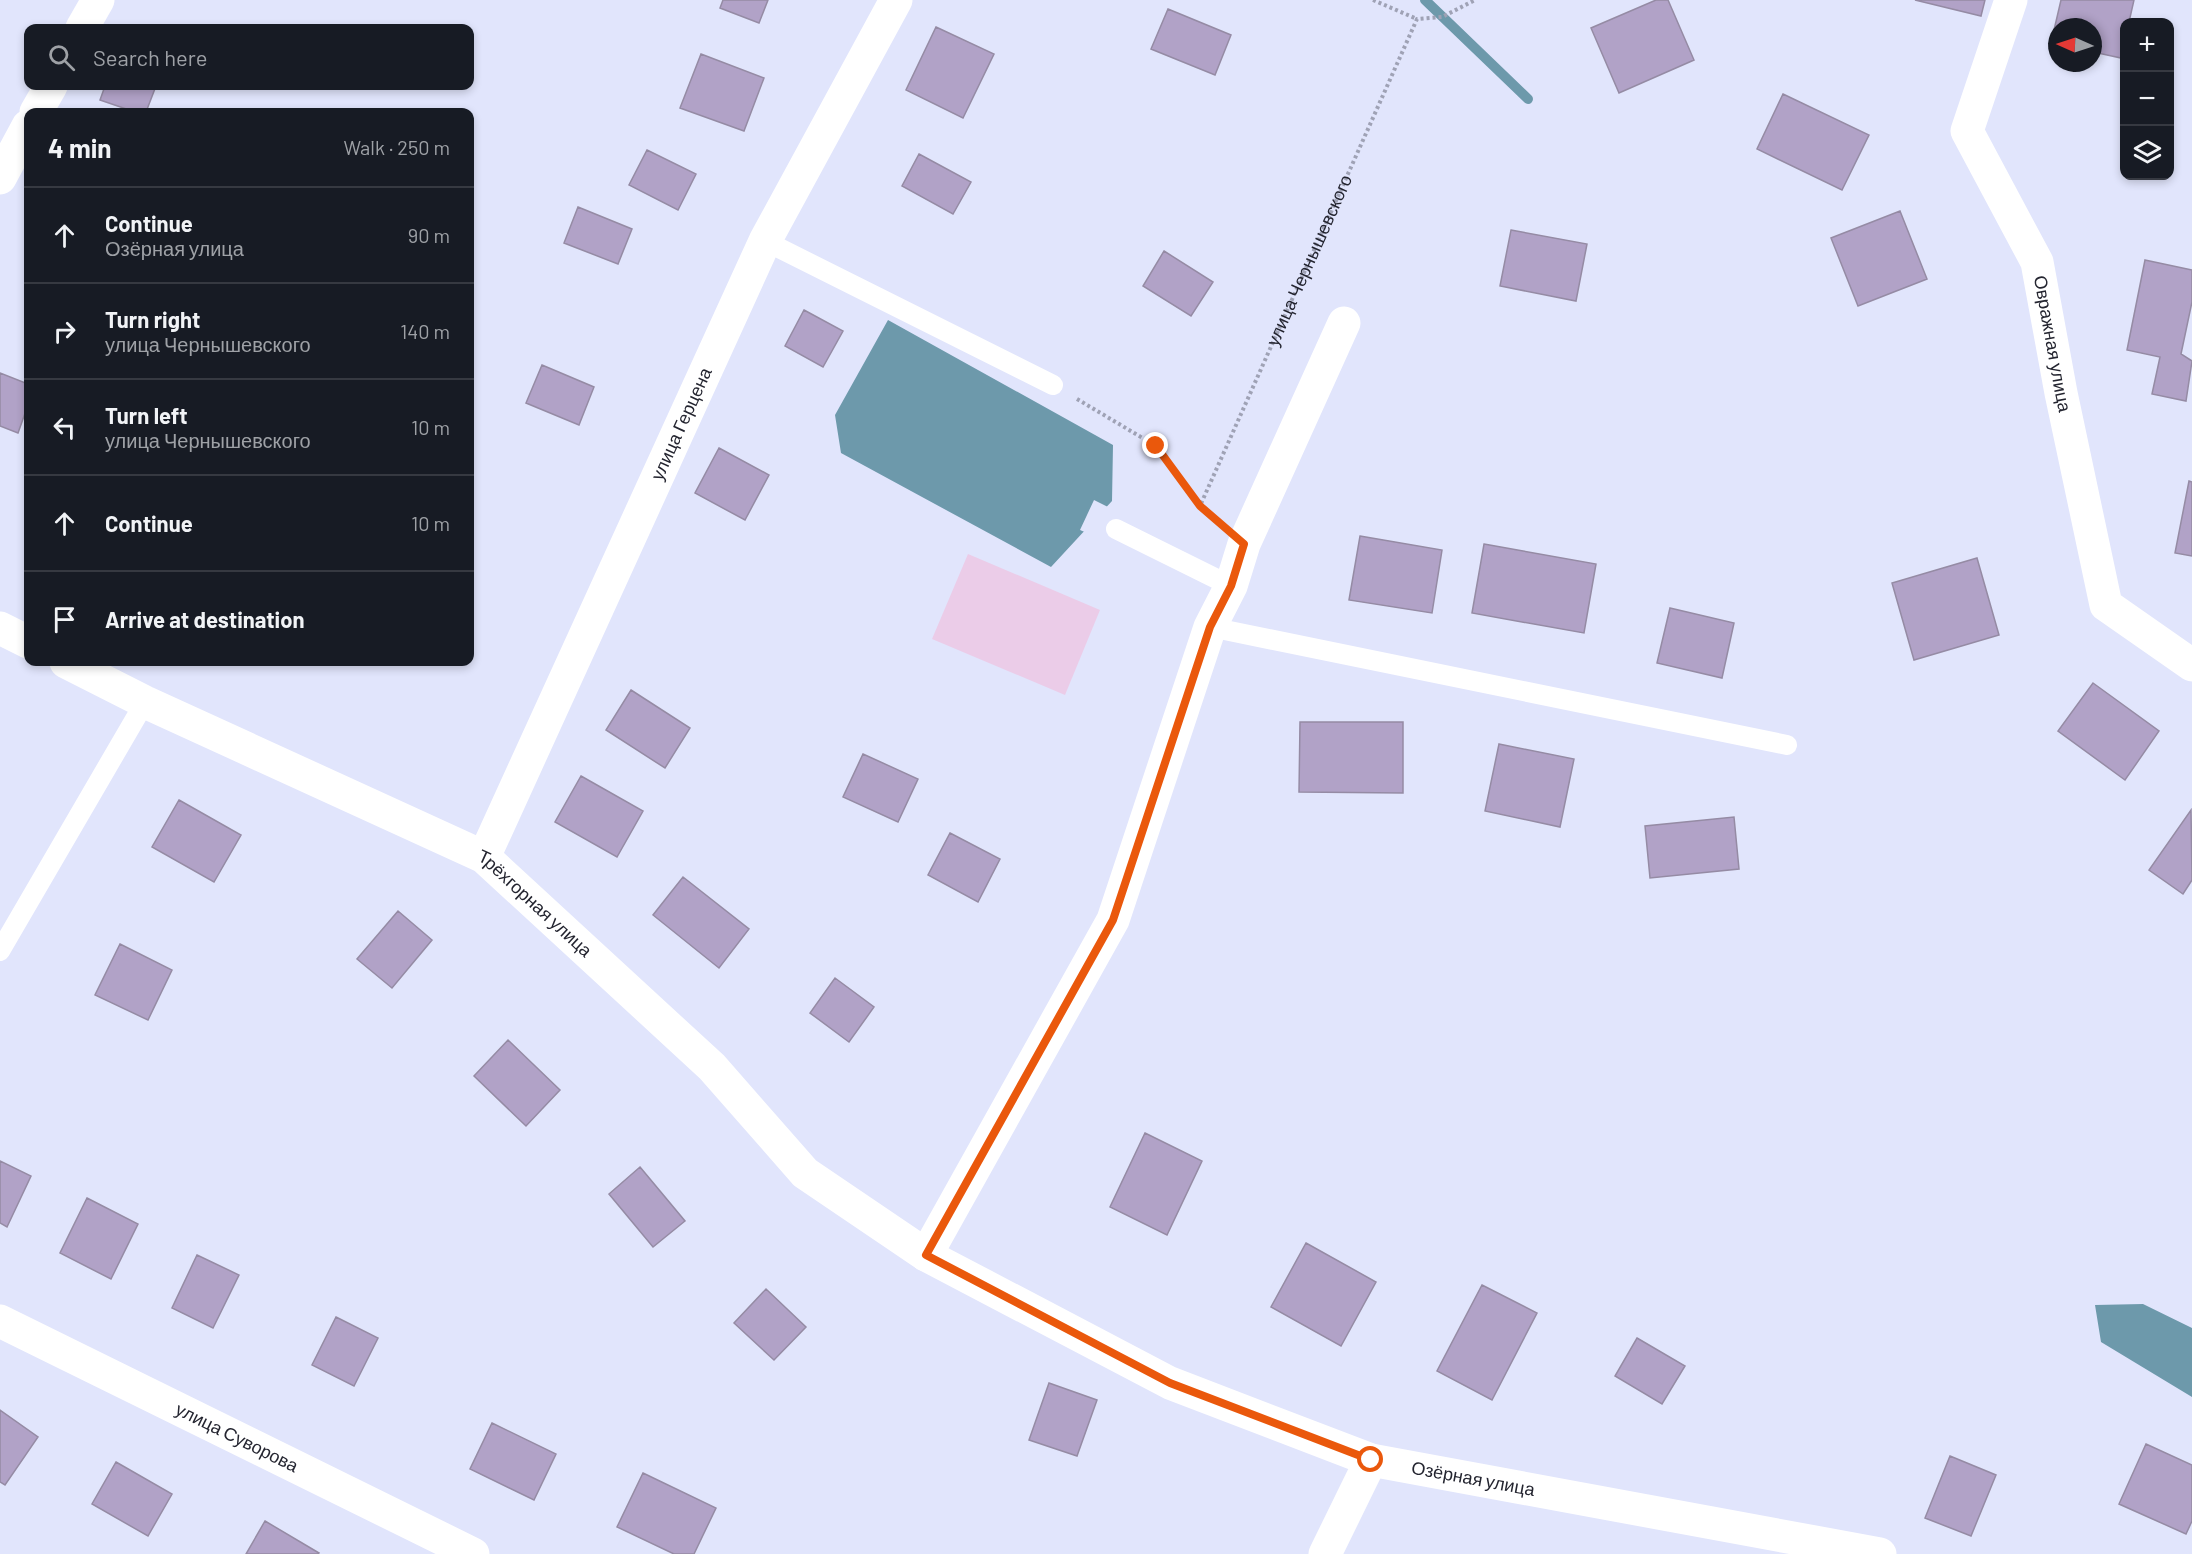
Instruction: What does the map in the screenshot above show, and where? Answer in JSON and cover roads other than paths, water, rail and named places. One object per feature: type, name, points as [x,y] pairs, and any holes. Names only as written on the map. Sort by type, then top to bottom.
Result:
[{"type":"street","points":[[84,24],[98,0]]},
{"type":"street","name":"улица Герцена","points":[[484,857],[765,241],[896,0]]},
{"type":"street","name":"Овражная улица","points":[[2011,0],[1966,131],[2037,262],[2061,393],[2106,605],[2192,665]]},
{"type":"street","points":[[38,108],[49,90]]},
{"type":"street","points":[[0,178],[24,133]]},
{"type":"street","points":[[926,1255],[1113,920],[1210,627],[1231,586],[1244,544],[1344,322]]},
{"type":"street","points":[[0,628],[24,640]]},
{"type":"street","name":"Трёхгорная улица","points":[[74,666],[145,702],[484,857],[712,1067],[805,1173],[926,1255]]},
{"type":"street","name":"Озёрная улица","points":[[926,1255],[1170,1383],[1371,1460],[1880,1554]]},
{"type":"street","name":"улица Суворова","points":[[0,1321],[473,1554]]},
{"type":"street","points":[[1325,1554],[1371,1460]]},
{"type":"lane","points":[[765,241],[1053,385]]},
{"type":"lane","points":[[1116,529],[1231,586]]},
{"type":"lane","points":[[1210,627],[1787,745]]},
{"type":"lane","points":[[0,951],[145,702]]},
{"type":"water","points":[[888,320],[1113,445],[1112,501],[1051,567],[841,453],[835,415]]},
{"type":"water","points":[[2143,1304],[2192,1328],[2192,1397],[2101,1342],[2095,1305]]},
{"type":"waterway","points":[[1425,0],[1528,99]]}]
